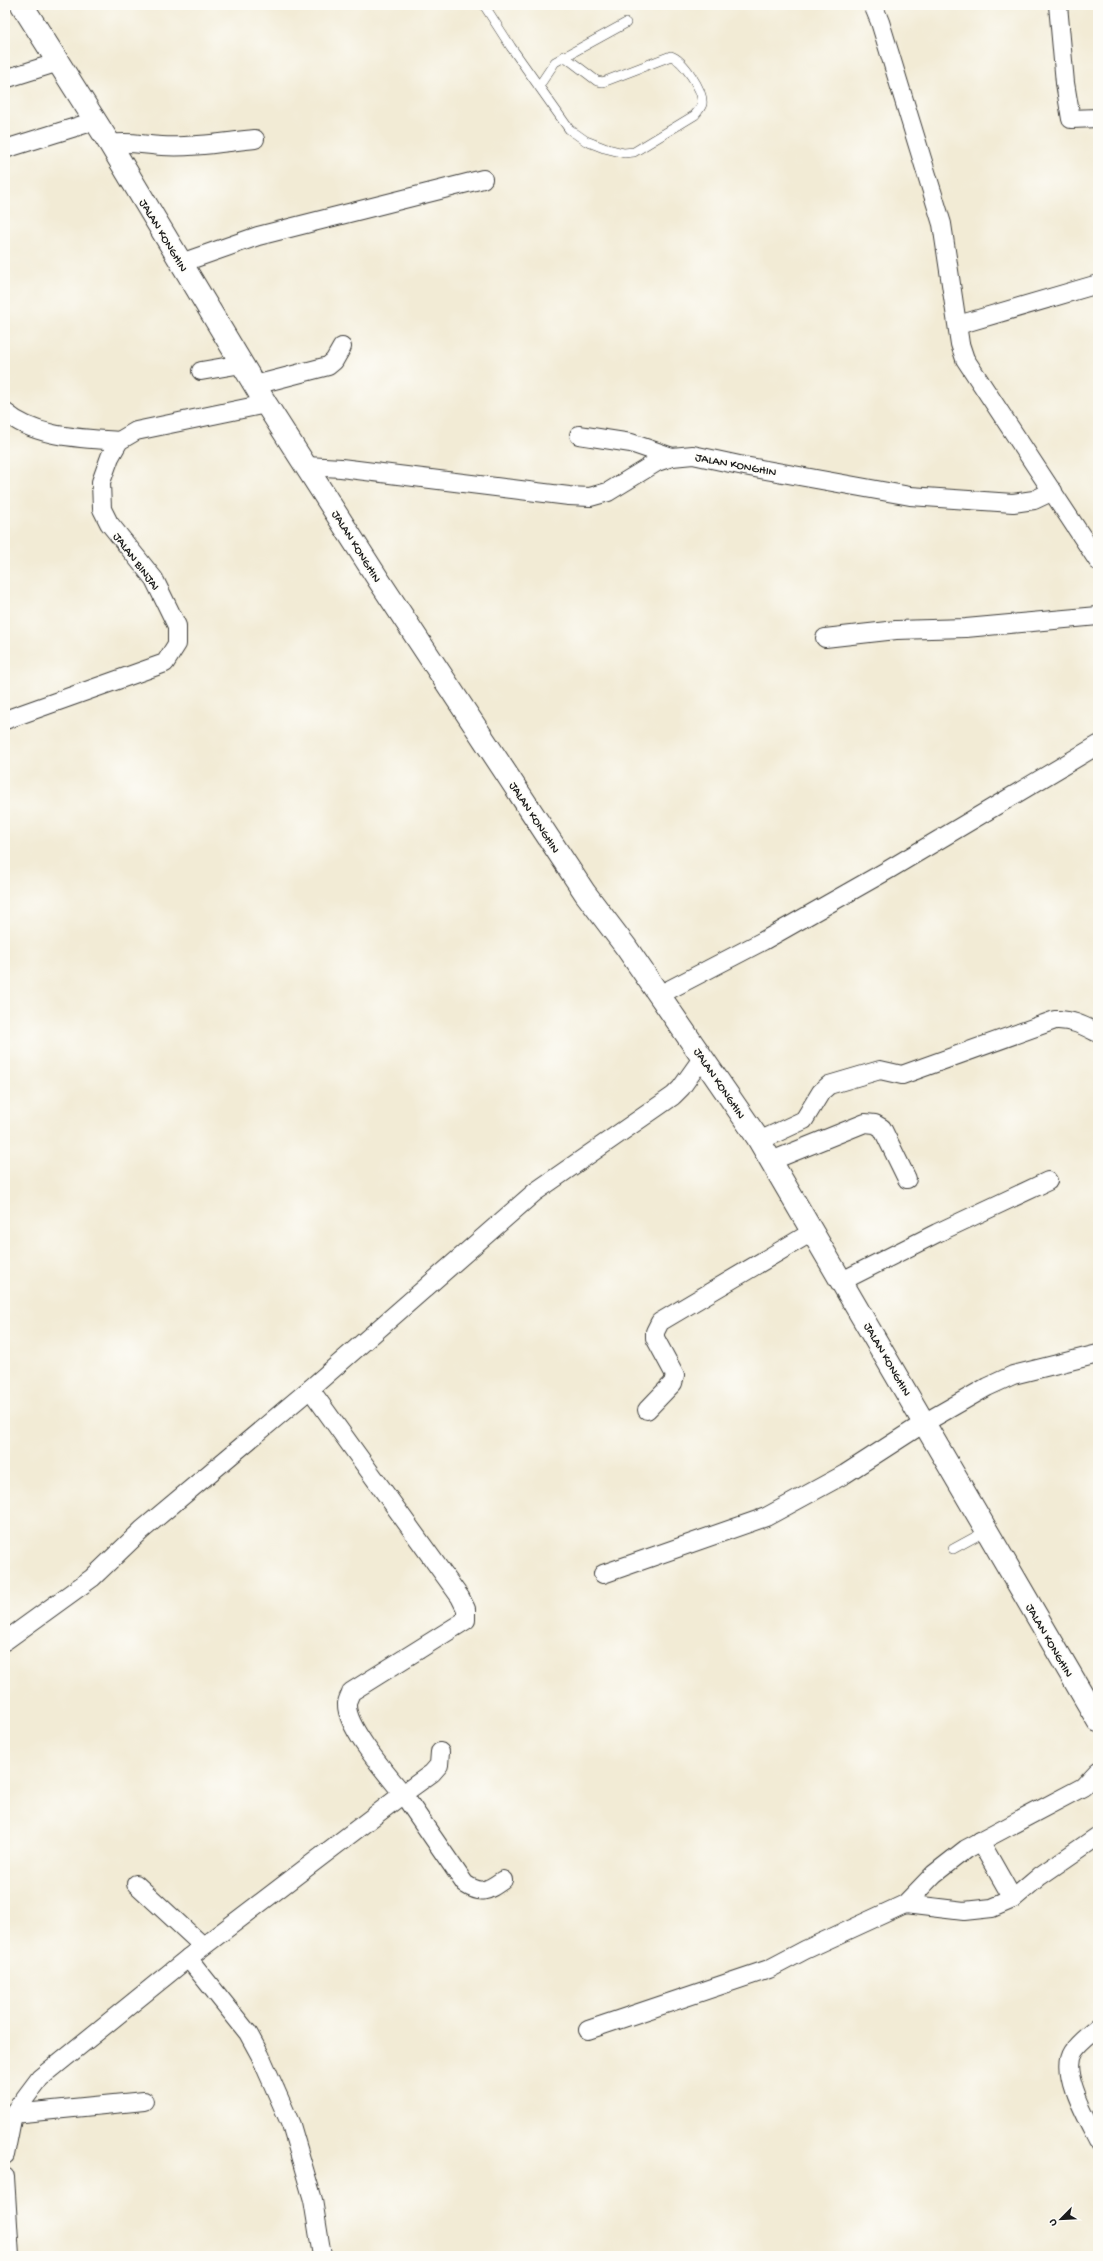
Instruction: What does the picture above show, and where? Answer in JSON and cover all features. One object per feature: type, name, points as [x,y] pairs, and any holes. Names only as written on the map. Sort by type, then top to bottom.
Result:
[{"type":"street","name":"JALAN KONGHIN","points":[[22,5],[110,144],[254,385],[378,579],[585,893],[626,947],[703,1057],[729,1099],[759,1141],[1098,1721]]},
{"type":"street","points":[[872,5],[880,22],[942,224],[960,344],[965,359],[1098,561]]},
{"type":"street","points":[[1058,5],[1065,83],[1071,119],[1098,118]]},
{"type":"street","points":[[5,79],[59,62]]},
{"type":"street","points":[[5,149],[95,121]]},
{"type":"street","points":[[110,144],[141,142],[162,146],[190,146],[255,139]]},
{"type":"street","points":[[181,263],[258,236],[483,179]]},
{"type":"street","points":[[958,325],[1098,284]]},
{"type":"street","points":[[254,385],[328,366],[334,361],[342,347]]},
{"type":"street","points":[[201,371],[242,364]]},
{"type":"street","points":[[5,412],[17,420],[61,436],[119,440],[136,431],[266,404]]},
{"type":"street","points":[[579,435],[631,443],[672,457]]},
{"type":"street","name":"JALAN BINJAI","points":[[5,720],[164,663],[178,644],[177,626],[167,602],[154,579],[108,523],[102,509],[101,482],[110,457],[119,440]]},
{"type":"street","name":"JALAN KONGHIN","points":[[307,466],[341,468],[590,497],[608,492],[657,462],[672,457],[693,455],[744,466],[910,496],[1013,503],[1034,500],[1053,491]]},
{"type":"street","points":[[825,638],[896,630],[966,628],[1098,616]]},
{"type":"street","points":[[659,995],[763,940],[888,870],[1098,745]]},
{"type":"street","points":[[759,1141],[804,1120],[821,1092],[829,1085],[880,1070],[902,1075],[1055,1020],[1064,1020],[1080,1024],[1098,1033]]},
{"type":"street","points":[[5,1641],[92,1578],[142,1530],[310,1389],[535,1192],[673,1096],[703,1057]]},
{"type":"street","points":[[771,1161],[865,1124],[875,1124],[882,1128],[907,1179]]},
{"type":"street","points":[[842,1281],[937,1233],[1048,1181]]},
{"type":"street","points":[[647,1410],[674,1383],[675,1376],[655,1338],[655,1332],[660,1322],[812,1232]]},
{"type":"street","points":[[603,1574],[766,1517],[845,1474],[924,1423],[987,1387],[1014,1375],[1098,1354]]},
{"type":"street","points":[[310,1389],[460,1597],[466,1609],[466,1620],[351,1692],[346,1703],[349,1717],[356,1731],[403,1794],[465,1884],[476,1891],[488,1891],[503,1880]]},
{"type":"street","points":[[5,2155],[13,2114],[40,2078],[203,1946],[432,1773],[439,1765],[440,1752]]},
{"type":"street","points":[[588,2030],[769,1969],[805,1950],[905,1904],[934,1874],[980,1841],[1083,1787],[1098,1771]]},
{"type":"street","points":[[905,1904],[964,1911],[992,1908],[1013,1899],[1040,1876],[1098,1836]]},
{"type":"street","points":[[980,1841],[1013,1899]]},
{"type":"street","points":[[136,1884],[203,1946]]},
{"type":"street","points":[[188,1958],[248,2033],[260,2055],[290,2125],[313,2200],[322,2256]]},
{"type":"street","points":[[1098,2027],[1073,2051],[1069,2063],[1075,2093],[1098,2141]]},
{"type":"street","points":[[13,2114],[144,2101]]},
{"type":"street","points":[[5,2178],[10,2256]]},
{"type":"lane","points":[[484,5],[569,129],[586,141],[624,153],[634,152],[695,115],[702,105],[701,95],[686,68],[678,58],[670,56],[603,82],[597,81],[564,56]]},
{"type":"lane","points":[[539,86],[554,62],[626,23]]},
{"type":"lane","points":[[953,1549],[986,1531]]}]
